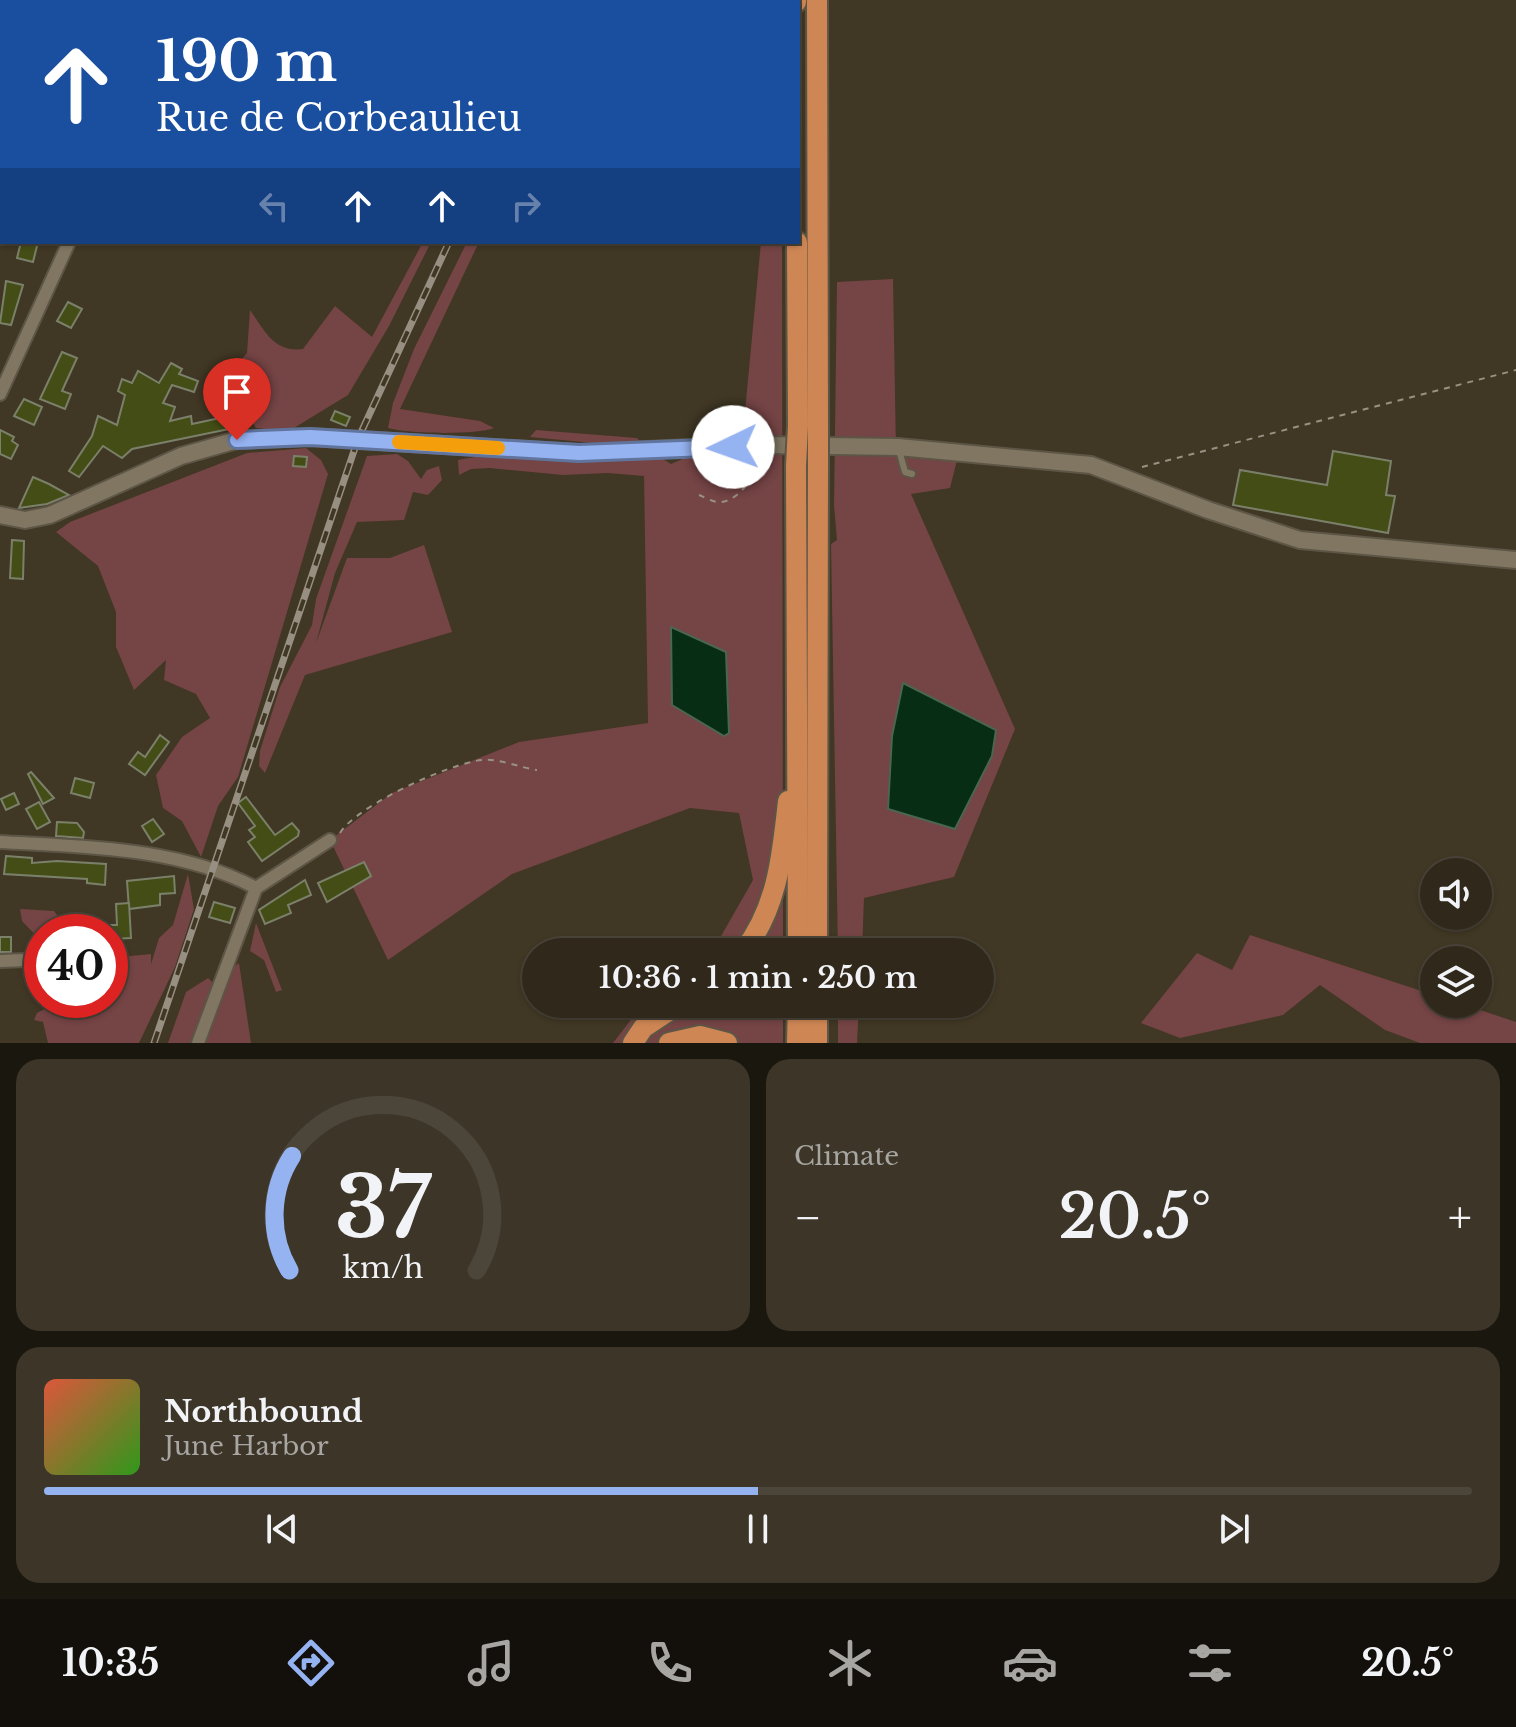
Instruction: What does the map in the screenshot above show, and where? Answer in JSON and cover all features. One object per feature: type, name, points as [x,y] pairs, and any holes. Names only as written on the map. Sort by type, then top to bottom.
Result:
[{"type":"highway","points":[[798,938],[796,466],[808,426],[817,0]]},
{"type":"highway","points":[[797,244],[808,426],[818,464],[817,938]]},
{"type":"highway","points":[[751,938],[767,912],[779,873],[799,698]]},
{"type":"highway","points":[[633,1043],[643,1028],[658,1018]]},
{"type":"highway","points":[[797,1043],[798,1018]]},
{"type":"highway","points":[[817,1018],[817,1043]]},
{"type":"highway","points":[[669,1043],[700,1036],[727,1043]]},
{"type":"street","points":[[0,394],[68,244]]},
{"type":"street","points":[[0,515],[25,520],[50,515],[181,456],[237,440],[310,437],[579,453],[759,445],[898,447],[1091,465],[1208,510],[1300,540],[1516,560]]},
{"type":"street","points":[[198,1043],[256,888],[330,840]]},
{"type":"street","points":[[0,842],[88,847],[181,860],[256,888]]},
{"type":"street","points":[[0,961],[24,960]]},
{"type":"lane","points":[[898,447],[905,472],[912,474]]},
{"type":"path","points":[[1138,468],[1516,370]]},
{"type":"path","points":[[699,495],[718,502],[731,499],[751,479],[758,464],[759,445]]},
{"type":"path","points":[[330,840],[374,803],[447,769],[485,759],[537,770]]},
{"type":"shaded area","points":[[422,244],[430,244],[389,326],[348,395],[289,431],[256,428],[242,405],[217,387],[247,353],[250,310],[271,339],[285,348],[303,349],[335,306],[372,337]]},
{"type":"shaded area","points":[[466,244],[478,244],[400,409],[480,421],[494,428],[442,433],[388,428],[393,403],[414,349]]},
{"type":"shaded area","points":[[761,244],[782,244],[783,938],[720,938],[753,880],[739,813],[690,808],[512,874],[388,960],[330,840],[392,793],[519,742],[648,723],[644,476],[608,473],[563,475],[490,468],[471,469],[459,475],[458,460],[486,455],[663,459],[671,464],[743,433]]},
{"type":"shaded area","points":[[893,279],[896,451],[957,460],[950,488],[911,494],[1015,729],[954,877],[864,898],[863,938],[838,938],[831,544],[837,540],[834,505],[837,282]]},
{"type":"shaded area","points":[[536,430],[637,438],[641,443],[636,447],[530,437]]},
{"type":"shaded area","points":[[306,448],[321,460],[328,474],[238,777],[218,806],[201,857],[182,821],[163,808],[156,775],[182,737],[210,718],[196,694],[164,680],[166,660],[134,690],[116,647],[116,612],[98,566],[56,532],[70,522],[247,453]]},
{"type":"shaded area","points":[[397,454],[408,461],[421,479],[427,470],[439,466],[442,480],[428,495],[413,492],[404,520],[357,522],[335,573],[316,643],[347,558],[390,558],[424,545],[452,632],[305,675],[265,773],[259,766],[260,751],[280,687],[312,625],[316,599],[367,456]]},
{"type":"shaded area","points":[[671,627],[726,652],[729,733],[724,736],[672,705]]},
{"type":"shaded area","points":[[903,683],[996,730],[992,756],[955,829],[888,809],[892,736]]},
{"type":"shaded area","points":[[188,874],[194,909],[175,967],[139,1043],[48,1043],[43,1022],[35,1018],[128,1018],[128,956],[151,954],[151,964],[159,938],[173,925]]},
{"type":"shaded area","points":[[20,909],[54,911],[56,914],[24,914],[24,923]]},
{"type":"shaded area","points":[[256,923],[282,990],[276,992],[264,960],[250,951]]},
{"type":"shaded area","points":[[1250,935],[1420,990],[1420,1018],[1492,1018],[1492,1014],[1516,1022],[1516,1043],[1420,1043],[1385,1030],[1320,985],[1283,1015],[1180,1038],[1141,1023],[1197,953],[1232,970]]},
{"type":"shaded area","points":[[239,963],[251,1043],[200,1043],[232,968]]},
{"type":"shaded area","points":[[208,978],[217,987],[194,1043],[168,1043],[186,992]]},
{"type":"shaded area","points":[[632,1018],[783,1018],[783,1043],[613,1043]]},
{"type":"shaded area","points":[[838,1018],[858,1018],[857,1043],[838,1043]]},
{"type":"building","points":[[20,244],[38,244],[33,262],[17,258]]},
{"type":"building","points":[[6,281],[23,285],[11,325],[0,323]]},
{"type":"building","points":[[68,302],[82,309],[71,328],[57,321]]},
{"type":"building","points":[[62,352],[77,358],[62,391],[71,394],[65,409],[40,399]]},
{"type":"building","points":[[171,363],[182,369],[179,374],[198,381],[194,392],[172,385],[163,403],[175,407],[170,421],[191,416],[192,424],[220,418],[218,411],[230,408],[234,428],[132,449],[122,458],[103,446],[79,477],[69,471],[92,436],[98,416],[117,425],[125,395],[118,391],[122,379],[132,383],[138,371],[159,383]]},
{"type":"building","points":[[24,399],[42,407],[34,425],[14,416]]},
{"type":"building","points":[[335,411],[350,417],[346,426],[331,420]]},
{"type":"building","points":[[0,430],[14,437],[12,441],[18,445],[11,459],[0,454]]},
{"type":"building","points":[[1333,451],[1391,461],[1386,495],[1395,496],[1388,533],[1233,505],[1240,470],[1327,485]]},
{"type":"building","points":[[294,456],[307,457],[306,467],[293,466]]},
{"type":"building","points":[[33,477],[69,495],[47,504],[19,508]]},
{"type":"building","points":[[12,540],[24,541],[23,579],[10,578]]},
{"type":"building","points":[[160,735],[169,742],[145,775],[129,764],[138,752],[145,757]]},
{"type":"building","points":[[31,772],[54,798],[43,804],[28,774]]},
{"type":"building","points":[[75,778],[94,783],[90,798],[71,793]]},
{"type":"building","points":[[14,793],[19,804],[6,810],[1,799]]},
{"type":"building","points":[[246,797],[275,835],[292,823],[299,831],[298,836],[262,861],[248,842],[255,837],[249,830],[255,826],[238,803]]},
{"type":"building","points":[[39,802],[50,822],[37,829],[26,809]]},
{"type":"building","points":[[153,819],[164,834],[152,842],[142,826]]},
{"type":"building","points":[[57,822],[77,823],[84,832],[83,838],[56,836]]},
{"type":"building","points":[[6,856],[32,858],[32,863],[106,864],[105,885],[87,883],[87,879],[4,874]]},
{"type":"building","points":[[364,862],[371,876],[327,902],[318,883]]},
{"type":"building","points":[[174,876],[175,893],[160,894],[160,905],[129,909],[127,881]]},
{"type":"building","points":[[305,880],[311,895],[288,905],[291,913],[265,924],[259,910]]},
{"type":"building","points":[[214,902],[235,908],[230,923],[209,917]]},
{"type":"building","points":[[129,903],[131,938],[128,938],[128,914],[116,914],[116,904]]},
{"type":"building","points":[[0,937],[11,937],[11,952],[0,952]]},
{"type":"railway","points":[[154,1043],[358,439],[448,244]]},
{"type":"slow traffic","points":[[399,442],[498,448]]},
{"type":"route","points":[[237,440],[310,437],[616,454],[733,447]]}]
